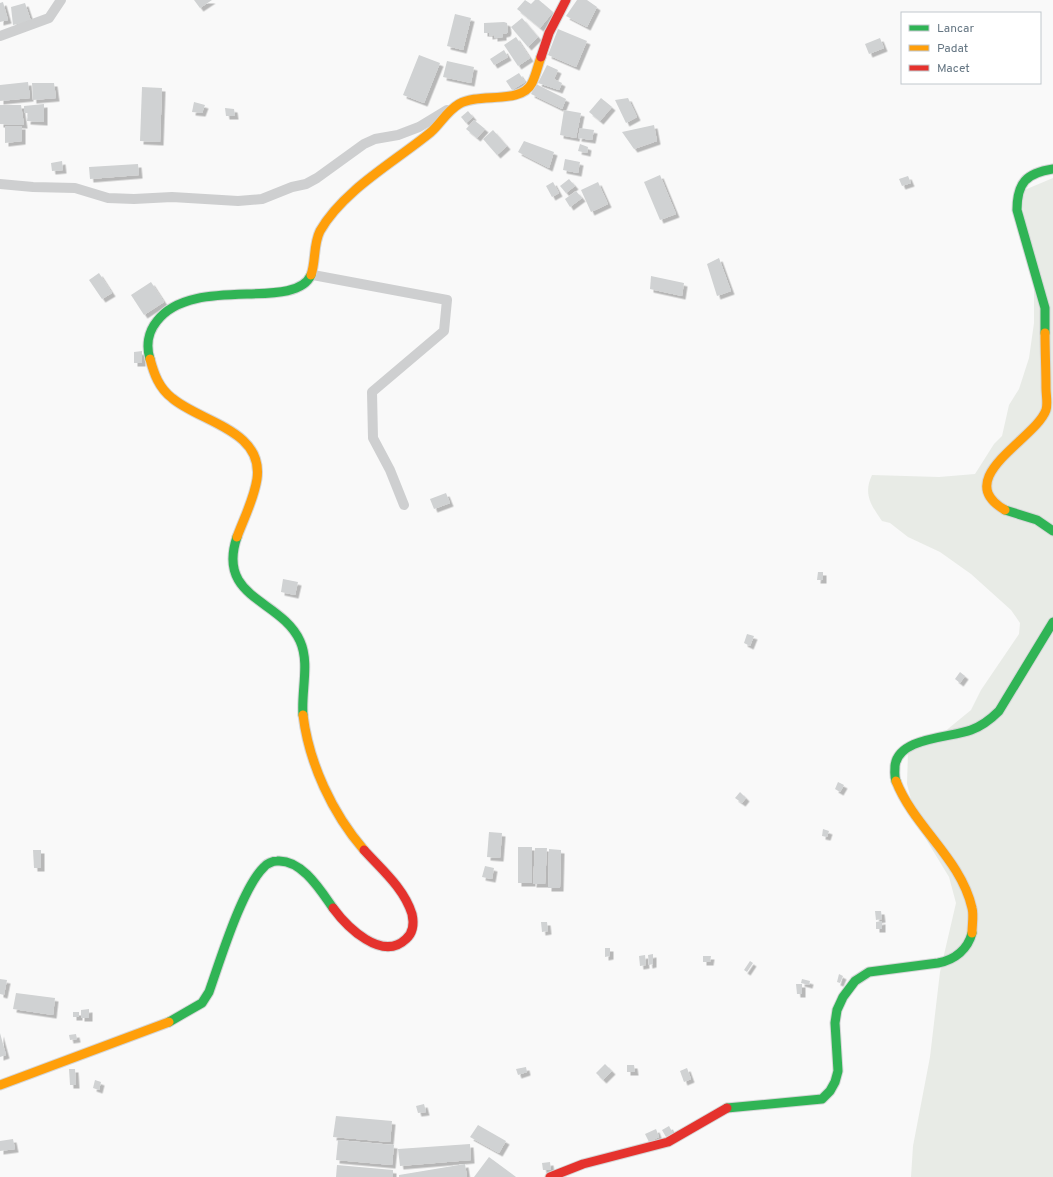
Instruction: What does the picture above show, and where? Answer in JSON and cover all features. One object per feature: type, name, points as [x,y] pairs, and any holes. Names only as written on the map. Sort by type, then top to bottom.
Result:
[{"type":"street","points":[[0,36],[48,18],[61,0]]},
{"type":"street","points":[[0,184],[33,187],[75,188],[114,198],[172,197],[238,201],[262,199],[292,187],[306,184],[318,178],[364,144],[374,139],[398,135],[419,127],[438,114],[471,98],[504,98],[527,89],[532,84],[549,33],[566,0]]},
{"type":"street","points":[[0,1086],[161,1026],[189,1012],[202,1002],[209,992],[250,886],[263,866],[270,862],[289,862],[297,866],[345,924],[358,935],[383,947],[402,943],[411,934],[414,926],[412,914],[406,901],[393,882],[350,832],[322,781],[309,749],[303,724],[301,701],[304,661],[302,649],[296,634],[273,610],[247,590],[235,578],[232,564],[234,549],[257,480],[257,462],[251,448],[226,428],[176,404],[160,386],[154,374],[148,345],[148,334],[160,317],[175,305],[192,300],[236,293],[286,292],[297,289],[306,283],[313,275],[317,237],[321,228],[334,213],[387,164],[430,132],[446,118],[451,109]]},
{"type":"street","points":[[1053,169],[1042,170],[1025,179],[1019,187],[1016,197],[1017,210],[1045,308],[1046,409],[1039,422],[995,464],[991,470],[987,486],[993,501],[1002,508],[1040,522],[1053,531]]},
{"type":"street","points":[[313,275],[446,300],[444,331],[372,392],[373,438],[390,470],[404,505]]},
{"type":"street","points":[[550,1177],[583,1164],[668,1142],[729,1107],[822,1099],[827,1096],[834,1085],[838,1062],[836,1020],[837,1007],[846,992],[860,976],[869,972],[943,962],[956,957],[964,950],[971,939],[974,926],[974,912],[970,898],[960,875],[921,824],[898,790],[893,772],[900,753],[914,744],[971,731],[991,720],[1000,711],[1053,622]]},
{"type":"shaded area","points":[[1053,178],[1053,1177],[911,1177],[913,1146],[930,1057],[940,972],[956,903],[949,877],[918,826],[907,784],[908,752],[932,742],[971,710],[981,690],[1019,634],[1020,623],[1011,610],[971,574],[940,552],[908,537],[890,523],[882,521],[872,504],[868,494],[868,488],[872,475],[939,477],[975,474],[994,444],[1002,436],[1009,405],[1019,389],[1029,358],[1034,323],[1034,278],[1026,254],[1022,191]]},
{"type":"building","points":[[194,0],[212,0],[200,8]]},
{"type":"building","points":[[525,0],[531,4],[535,0],[539,0],[553,12],[540,28],[517,9]]},
{"type":"building","points":[[577,0],[587,0],[597,7],[587,27],[566,16]]},
{"type":"building","points":[[3,2],[8,20],[0,22],[0,3]]},
{"type":"building","points":[[25,3],[31,21],[13,25],[11,7]]},
{"type":"building","points":[[455,14],[471,18],[463,50],[447,46]]},
{"type":"building","points":[[522,18],[538,37],[528,47],[511,27]]},
{"type":"building","points":[[484,23],[507,23],[508,30],[507,33],[503,34],[503,37],[494,38],[494,35],[489,36],[489,33],[484,33]]},
{"type":"building","points":[[558,29],[587,41],[576,67],[548,55]]},
{"type":"building","points":[[516,37],[530,58],[518,66],[504,45]]},
{"type":"building","points":[[880,38],[884,48],[869,54],[865,44]]},
{"type":"building","points":[[504,50],[508,57],[494,65],[490,59]]},
{"type":"building","points":[[419,55],[440,63],[424,103],[403,95]]},
{"type":"building","points":[[447,61],[474,67],[471,83],[443,77]]},
{"type":"building","points":[[547,65],[558,70],[554,79],[562,83],[559,90],[538,83]]},
{"type":"building","points":[[519,73],[525,82],[512,90],[506,81]]},
{"type":"building","points":[[28,82],[30,98],[0,101],[0,85]]},
{"type":"building","points":[[32,83],[54,83],[56,98],[33,100]]},
{"type":"building","points":[[536,84],[566,99],[562,109],[531,94]]},
{"type":"building","points":[[142,87],[162,88],[160,142],[140,141]]},
{"type":"building","points":[[601,98],[612,107],[600,121],[589,112]]},
{"type":"building","points":[[628,98],[637,117],[626,123],[615,100]]},
{"type":"building","points":[[194,102],[205,105],[202,113],[192,112]]},
{"type":"building","points":[[44,104],[44,122],[27,121],[28,113],[24,113],[24,106]]},
{"type":"building","points":[[0,105],[21,105],[24,125],[0,124]]},
{"type":"building","points":[[225,108],[234,109],[235,116],[226,116]]},
{"type":"building","points":[[564,110],[581,113],[576,138],[560,135]]},
{"type":"building","points":[[468,111],[473,117],[466,123],[461,117]]},
{"type":"building","points":[[474,120],[485,129],[477,138],[466,129]]},
{"type":"building","points":[[654,125],[657,141],[634,149],[622,132]]},
{"type":"building","points":[[5,126],[22,126],[22,141],[5,143]]},
{"type":"building","points":[[580,128],[594,130],[592,140],[578,138]]},
{"type":"building","points":[[493,130],[507,146],[497,155],[483,139]]},
{"type":"building","points":[[524,141],[554,152],[549,168],[518,152]]},
{"type":"building","points":[[580,144],[588,147],[587,153],[578,151]]},
{"type":"building","points":[[565,159],[580,162],[578,173],[563,170]]},
{"type":"building","points":[[62,161],[63,170],[52,171],[51,163]]},
{"type":"building","points":[[138,164],[139,175],[90,179],[89,167]]},
{"type":"building","points":[[660,175],[676,214],[660,220],[644,182]]},
{"type":"building","points":[[908,176],[911,183],[902,186],[899,179]]},
{"type":"building","points":[[569,179],[575,186],[566,193],[560,186]]},
{"type":"building","points":[[553,182],[559,193],[552,197],[546,186]]},
{"type":"building","points":[[598,182],[608,204],[591,212],[581,190]]},
{"type":"building","points":[[576,191],[582,198],[570,207],[565,199]]},
{"type":"building","points":[[719,258],[731,291],[717,296],[707,264]]},
{"type":"building","points":[[99,273],[112,293],[102,299],[89,280]]},
{"type":"building","points":[[651,276],[684,283],[682,296],[650,289]]},
{"type":"building","points":[[151,282],[164,302],[144,315],[131,295]]},
{"type":"building","points":[[142,351],[142,363],[134,363],[134,352]]},
{"type":"building","points":[[446,493],[450,503],[434,509],[430,499]]},
{"type":"building","points":[[818,572],[823,572],[823,580],[817,580]]},
{"type":"building","points":[[283,579],[298,582],[295,595],[281,592]]},
{"type":"building","points":[[747,634],[754,636],[750,646],[744,643]]},
{"type":"building","points":[[960,672],[965,676],[960,683],[955,679]]},
{"type":"building","points":[[838,782],[844,785],[840,792],[835,789]]},
{"type":"building","points":[[740,792],[746,798],[742,803],[735,798]]},
{"type":"building","points":[[823,829],[829,831],[827,837],[822,836]]},
{"type":"building","points":[[489,832],[502,833],[500,858],[487,857]]},
{"type":"building","points":[[518,847],[532,847],[532,883],[518,883]]},
{"type":"building","points":[[535,848],[547,848],[545,884],[533,884]]},
{"type":"building","points":[[549,849],[561,850],[560,888],[548,888]]},
{"type":"building","points":[[33,850],[41,850],[41,868],[34,868]]},
{"type":"building","points":[[485,866],[494,868],[492,879],[482,877]]},
{"type":"building","points":[[875,911],[881,911],[882,919],[876,920]]},
{"type":"building","points":[[882,921],[882,929],[876,929],[876,922]]},
{"type":"building","points":[[541,922],[547,922],[548,931],[542,932]]},
{"type":"building","points":[[605,948],[610,948],[610,956],[605,957]]},
{"type":"building","points":[[653,954],[653,964],[649,965],[648,955]]},
{"type":"building","points":[[645,955],[646,965],[640,966],[639,956]]},
{"type":"building","points":[[703,956],[711,956],[710,962],[703,962]]},
{"type":"building","points":[[750,961],[753,963],[747,972],[744,970]]},
{"type":"building","points":[[839,974],[843,976],[840,983],[837,982]]},
{"type":"building","points":[[0,979],[7,980],[4,995],[0,994]]},
{"type":"building","points":[[802,979],[810,981],[809,985],[801,983]]},
{"type":"building","points":[[796,984],[802,984],[802,994],[797,994]]},
{"type":"building","points":[[16,993],[55,998],[53,1015],[13,1009]]},
{"type":"building","points":[[89,1009],[89,1018],[81,1018],[81,1010]]},
{"type":"building","points":[[73,1012],[79,1012],[79,1017],[73,1017]]},
{"type":"building","points":[[0,1033],[6,1055],[0,1057]]},
{"type":"building","points":[[76,1034],[77,1039],[70,1040],[69,1035]]},
{"type":"building","points":[[605,1064],[612,1071],[603,1080],[596,1073]]},
{"type":"building","points":[[627,1065],[634,1065],[635,1072],[627,1072]]},
{"type":"building","points":[[526,1067],[527,1072],[518,1075],[516,1069]]},
{"type":"building","points":[[687,1068],[691,1079],[684,1082],[680,1071]]},
{"type":"building","points":[[69,1069],[75,1069],[76,1085],[70,1085]]},
{"type":"building","points":[[95,1080],[101,1082],[99,1090],[93,1088]]},
{"type":"building","points":[[424,1104],[426,1112],[418,1113],[416,1106]]},
{"type":"building","points":[[336,1116],[392,1121],[390,1142],[333,1137]]},
{"type":"building","points":[[478,1125],[506,1141],[499,1153],[470,1137]]},
{"type":"building","points":[[669,1126],[673,1133],[666,1137],[662,1130]]},
{"type":"building","points":[[656,1129],[659,1137],[649,1142],[645,1134]]},
{"type":"building","points":[[13,1139],[15,1149],[0,1151],[0,1141]]},
{"type":"building","points":[[338,1140],[394,1145],[392,1165],[336,1160]]},
{"type":"building","points":[[470,1144],[471,1160],[400,1166],[398,1149]]},
{"type":"building","points":[[489,1157],[516,1177],[474,1177]]},
{"type":"building","points":[[550,1162],[551,1170],[543,1170],[542,1163]]},
{"type":"building","points":[[465,1164],[467,1177],[399,1177],[399,1175]]},
{"type":"building","points":[[337,1165],[393,1170],[393,1177],[336,1177]]},
{"type":"traffic: fast","points":[[1045,333],[1045,308],[1017,210],[1017,201],[1021,186],[1025,181],[1036,173],[1053,169]]},
{"type":"traffic: fast","points":[[150,359],[148,349],[150,334],[157,321],[173,307],[194,299],[285,291],[301,286],[311,275]]},
{"type":"traffic: fast","points":[[1005,510],[1037,520],[1053,531]]},
{"type":"traffic: fast","points":[[237,537],[233,558],[235,574],[243,586],[291,627],[300,641],[303,650],[305,668],[303,715]]},
{"type":"traffic: fast","points":[[896,781],[895,766],[898,756],[905,749],[926,740],[971,730],[986,722],[999,711],[1053,622]]},
{"type":"traffic: fast","points":[[169,1022],[202,1003],[209,992],[225,944],[240,908],[256,877],[266,865],[277,861],[295,865],[310,877],[333,908]]},
{"type":"traffic: fast","points":[[727,1108],[822,1099],[830,1091],[835,1082],[838,1071],[835,1023],[837,1010],[843,997],[855,981],[869,972],[944,962],[964,949],[972,933]]},
{"type":"traffic: slow","points":[[311,275],[314,264],[316,242],[320,231],[342,202],[371,177],[431,132],[451,110],[459,104],[477,99],[519,94],[527,90],[532,83],[541,57]]},
{"type":"traffic: slow","points":[[1005,510],[991,498],[987,485],[991,472],[1001,459],[1039,421],[1047,408],[1045,333]]},
{"type":"traffic: slow","points":[[150,359],[153,370],[167,394],[184,406],[228,429],[241,438],[251,449],[257,462],[256,486],[237,537]]},
{"type":"traffic: slow","points":[[303,715],[306,733],[316,769],[324,787],[332,804],[352,836],[364,850]]},
{"type":"traffic: slow","points":[[896,781],[904,798],[958,874],[966,890],[973,911],[972,933]]},
{"type":"traffic: slow","points":[[0,1085],[169,1022]]},
{"type":"traffic: jam","points":[[541,57],[549,33],[566,0]]},
{"type":"traffic: jam","points":[[333,908],[339,916],[356,932],[376,944],[386,947],[397,945],[406,939],[410,934],[413,924],[413,917],[404,896],[398,887],[364,850]]},
{"type":"traffic: jam","points":[[550,1177],[583,1164],[668,1142],[727,1108]]}]
